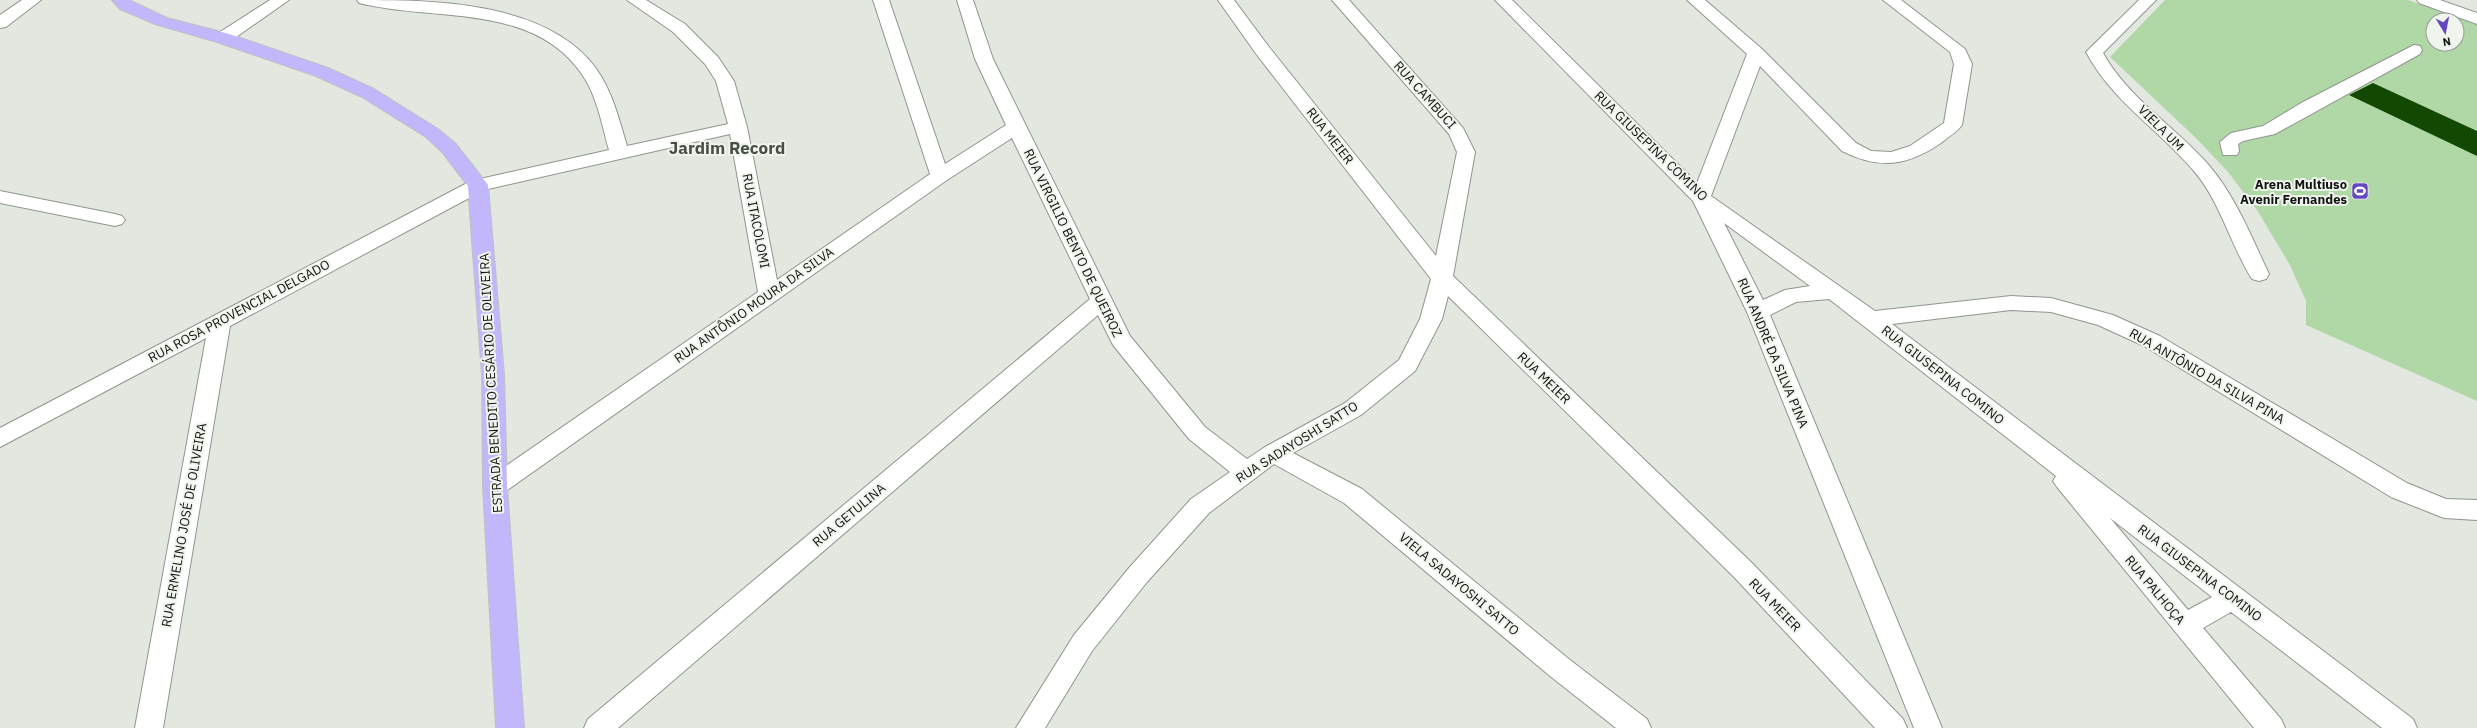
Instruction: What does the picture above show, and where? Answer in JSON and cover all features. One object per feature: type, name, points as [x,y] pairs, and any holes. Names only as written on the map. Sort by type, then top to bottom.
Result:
[{"type":"main road","points":[[120,0],[126,6],[161,21],[223,38],[322,72],[388,105],[432,133],[449,148],[478,185]]},
{"type":"main road","name":"ESTRADA BENEDITO CESÁRIO DE OLIVEIRA","points":[[478,185],[493,375],[495,486],[510,728]]},
{"type":"street","points":[[0,23],[33,0]]},
{"type":"street","points":[[223,38],[281,0]]},
{"type":"street","points":[[365,0],[472,12],[501,18],[536,29],[565,44],[588,70],[606,106],[619,152]]},
{"type":"street","name":"RUA ITACOLOMI","points":[[635,0],[679,28],[712,61],[725,81],[738,127],[769,293]]},
{"type":"street","points":[[881,0],[940,176]]},
{"type":"street","name":"RUA VIRGILIO BENTO DE QUEIROZ","points":[[964,0],[984,59],[1100,302],[1121,340],[1197,433],[1246,471]]},
{"type":"street","name":"RUA MEIER","points":[[1226,0],[1268,57],[1442,278],[1742,570],[1893,728]]},
{"type":"street","name":"RUA CAMBUCI","points":[[1340,0],[1458,132],[1466,152],[1442,278]]},
{"type":"street","name":"RUA GIUSEPINA COMINO","points":[[1503,0],[1701,198],[1871,319],[2040,451],[2403,728]]},
{"type":"street","points":[[1696,0],[1756,52],[1849,147],[1860,154],[1878,159],[1903,156],[1918,150],[1953,125],[1963,64],[1957,49],[1891,0]]},
{"type":"street","name":"VIELA UM","points":[[2148,0],[2094,52],[2108,76],[2200,167],[2222,194],[2259,274]]},
{"type":"street","points":[[2425,0],[2477,19]]},
{"type":"street","points":[[2230,151],[2229,142],[2237,137],[2269,130],[2309,106],[2338,93],[2414,50]]},
{"type":"street","points":[[1701,198],[1756,52]]},
{"type":"street","name":"RUA ROSA PROVENCIAL DELGADO","points":[[0,438],[478,185],[619,152],[738,127]]},
{"type":"street","name":"RUA ANTÔNIO MOURA DA SILVA","points":[[495,486],[769,293],[940,176],[1016,127]]},
{"type":"street","points":[[0,197],[115,220]]},
{"type":"street","name":"RUA ANDRÉ DA SILVA PINA","points":[[1701,198],[1758,312],[1928,728]]},
{"type":"street","name":"RUA SADAYOSHI SATTO","points":[[1030,728],[1083,643],[1138,575],[1200,506],[1246,471],[1273,453],[1352,409],[1407,365],[1430,319],[1442,278]]},
{"type":"street","points":[[1758,312],[1780,299],[1801,292],[1831,292]]},
{"type":"street","name":"RUA GETULINA","points":[[598,728],[1100,302]]},
{"type":"street","name":"RUA ANTÔNIO DA SILVA PINA","points":[[1871,319],[2012,303],[2051,305],[2105,320],[2152,341],[2399,490],[2444,508],[2477,510]]},
{"type":"street","name":"RUA ERMELINO JOSÉ DE OLIVEIRA","points":[[149,728],[220,321]]},
{"type":"street","name":"RUA PALHOÇA","points":[[2040,451],[2271,728]]},
{"type":"street","name":"VIELA SADAYOSHI SATTO","points":[[1273,453],[1352,496],[1560,668],[1637,728]]},
{"type":"street","points":[[2185,625],[2233,598]]},
{"type":"green space","name":"Arena Multiuso Avenir Fernandes","points":[[2165,0],[2408,0],[2441,12],[2425,12],[2425,52],[2465,52],[2465,21],[2477,25],[2477,401],[2306,325],[2306,301],[2290,265],[2257,210],[2228,172],[2196,138],[2110,57]]},
{"type":"building","points":[[2373,83],[2477,131],[2477,156],[2349,95]]},
{"type":"place","name":"Arena Multiuso Avenir Fernandes","points":[[2360,191]]},
{"type":"district","name":"Jardim Record","points":[[727,148]]}]
